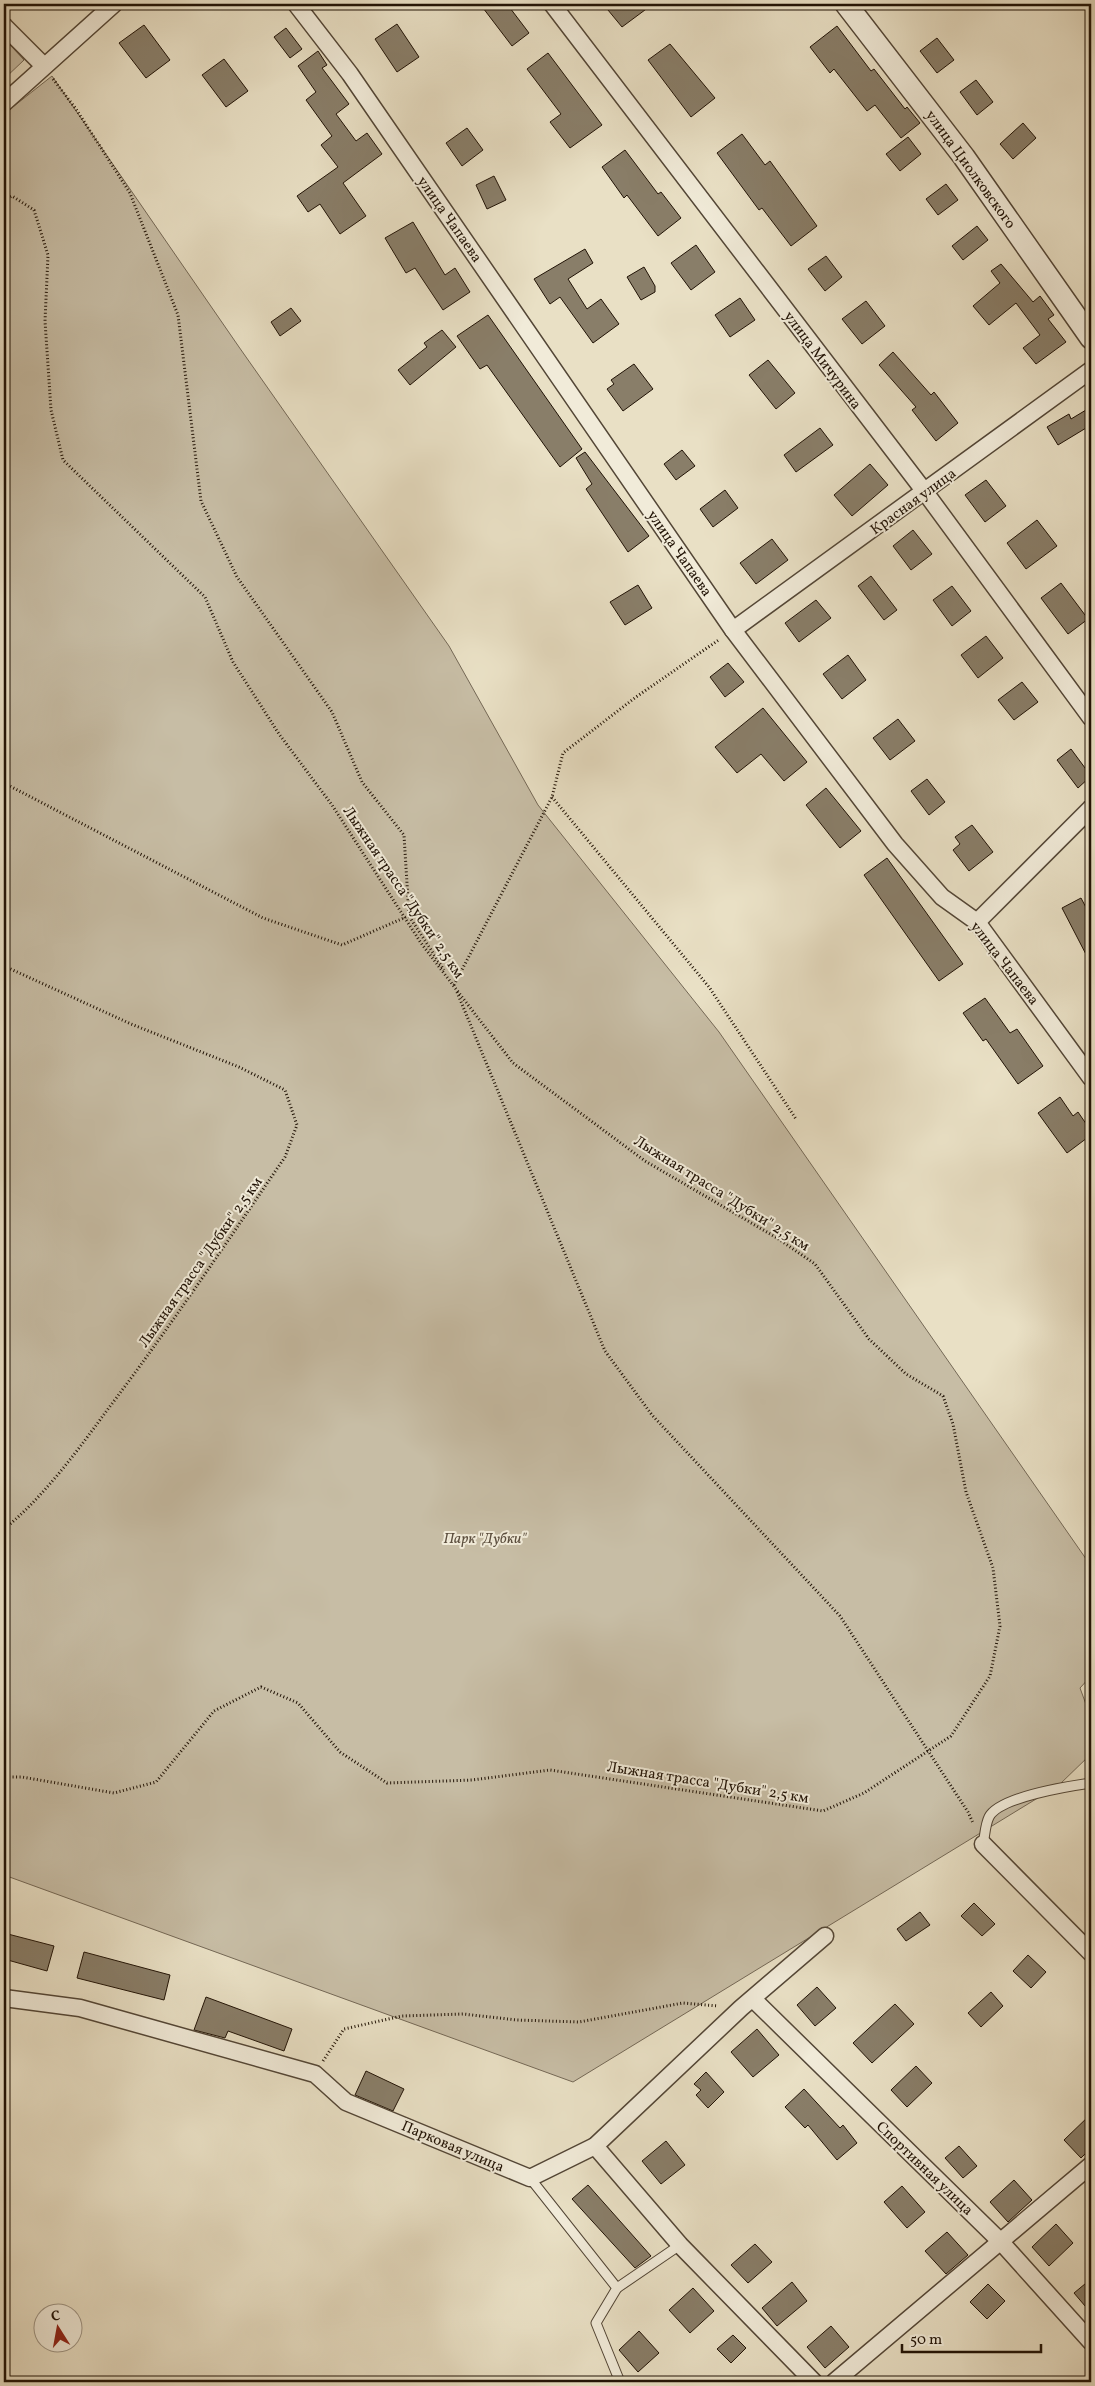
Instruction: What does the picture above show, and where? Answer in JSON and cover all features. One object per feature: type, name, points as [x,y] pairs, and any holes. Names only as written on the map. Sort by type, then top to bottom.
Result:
[{"type":"street","points":[[4,103],[114,4]]},
{"type":"street","name":"улица Чапаева","points":[[296,4],[350,74],[733,630],[895,844],[942,897],[977,922],[1091,1078]]},
{"type":"street","name":"улица Мичурина","points":[[552,4],[925,492],[1091,718]]},
{"type":"street","name":"улица Циолковского","points":[[846,4],[964,157],[1091,338]]},
{"type":"street","points":[[4,26],[44,66]]},
{"type":"street","name":"Красная улица","points":[[733,630],[1091,370]]},
{"type":"street","points":[[977,922],[1091,808]]},
{"type":"street","points":[[983,1844],[1091,1953]]},
{"type":"street","points":[[530,2178],[595,2146],[747,2004],[825,1936]]},
{"type":"street","name":"Парковая улица","points":[[4,1998],[80,2008],[315,2074],[346,2102],[530,2178]]},
{"type":"street","name":"Спортивная улица","points":[[747,2004],[1001,2242],[1091,2342]]},
{"type":"street","points":[[595,2146],[680,2245],[814,2382]]},
{"type":"street","points":[[834,2382],[1091,2165]]},
{"type":"lane","points":[[983,1844],[989,1816],[1002,1805],[1062,1787],[1091,1783]]},
{"type":"lane","points":[[530,2178],[617,2288]]},
{"type":"lane","points":[[620,2382],[596,2323],[617,2288],[680,2245]]},
{"type":"path","points":[[44,66],[76,109],[130,193],[178,315],[201,501],[238,577],[332,712],[362,782],[404,835],[407,917],[455,987],[605,1351],[652,1415],[840,1616],[968,1812],[983,1844]]},
{"type":"path","name":"Лыжная трасса \"Дубки\" 2,5 км","points":[[4,200],[12,196],[34,210],[48,255],[45,321],[51,410],[63,460],[204,597],[233,662],[278,734],[332,805],[407,917]]},
{"type":"path","points":[[455,987],[552,797],[563,752],[636,697],[733,630]]},
{"type":"path","points":[[4,783],[263,918],[342,946],[407,917]]},
{"type":"path","points":[[552,797],[709,987],[796,1118]]},
{"type":"path","name":"Лыжная трасса \"Дубки\" 2,5 км","points":[[4,966],[131,1024],[239,1067],[285,1090],[297,1125],[285,1157],[152,1351],[86,1438],[21,1516],[4,1529]]},
{"type":"path","name":"Лыжная трасса \"Дубки\" 2,5 км","points":[[4,1777],[22,1777],[114,1793],[156,1782],[214,1712],[261,1687],[298,1703],[340,1752],[387,1782],[472,1780],[550,1770],[823,1811],[864,1794],[951,1736],[990,1676],[1000,1626],[993,1568],[966,1492],[953,1424],[943,1396],[906,1374],[869,1340],[815,1264],[777,1238],[646,1161],[513,1063],[455,987]]},
{"type":"path","points":[[315,2074],[344,2029],[402,2016],[463,2014],[517,2020],[579,2022],[683,2003],[747,2004]]},
{"type":"green space","points":[[4,38],[24,60],[4,79]]},
{"type":"green space","name":"Парк \"Дубки\"","points":[[52,76],[449,646],[538,805],[719,1032],[1091,1566],[1091,1676],[1080,1688],[1091,1718],[1091,1754],[1059,1785],[573,2082],[4,1875],[4,114]]},
{"type":"building","points":[[480,4],[507,4],[529,33],[512,46]]},
{"type":"building","points":[[603,4],[653,4],[622,27]]},
{"type":"building","points":[[397,24],[419,57],[397,72],[375,39]]},
{"type":"building","points":[[144,25],[170,60],[146,78],[119,43]]},
{"type":"building","points":[[837,26],[871,71],[874,69],[905,109],[907,107],[920,123],[901,138],[875,105],[867,111],[834,69],[830,73],[810,47]]},
{"type":"building","points":[[286,28],[302,49],[290,58],[274,37]]},
{"type":"building","points":[[937,38],[954,60],[937,73],[920,51]]},
{"type":"building","points":[[670,44],[715,98],[691,117],[648,60]]},
{"type":"building","points":[[318,51],[327,65],[322,68],[349,104],[336,114],[356,141],[367,133],[382,154],[343,183],[366,216],[340,234],[320,204],[308,212],[297,196],[338,167],[321,145],[332,136],[306,100],[316,92],[298,66]]},
{"type":"building","points":[[548,53],[602,125],[570,148],[550,122],[561,114],[527,69]]},
{"type":"building","points":[[224,59],[248,91],[226,107],[202,75]]},
{"type":"building","points":[[976,80],[993,102],[977,115],[960,92]]},
{"type":"building","points":[[1023,123],[1036,138],[1013,159],[1000,144]]},
{"type":"building","points":[[467,128],[483,150],[462,166],[446,143]]},
{"type":"building","points":[[742,134],[765,165],[770,161],[817,226],[791,246],[762,208],[759,210],[717,153]]},
{"type":"building","points":[[908,137],[921,154],[900,171],[886,154]]},
{"type":"building","points":[[625,150],[658,194],[661,192],[681,218],[658,236],[627,195],[624,198],[602,167]]},
{"type":"building","points":[[494,176],[506,200],[487,209],[476,185]]},
{"type":"building","points":[[946,184],[958,200],[938,215],[926,199]]},
{"type":"building","points":[[413,222],[445,275],[455,268],[470,292],[443,310],[415,268],[406,273],[385,238]]},
{"type":"building","points":[[977,226],[988,240],[963,260],[952,246]]},
{"type":"building","points":[[696,245],[715,272],[691,290],[671,263]]},
{"type":"building","points":[[585,249],[593,263],[568,279],[587,309],[601,299],[619,324],[593,343],[560,297],[550,304],[534,279]]},
{"type":"building","points":[[826,256],[842,277],[825,291],[808,269]]},
{"type":"building","points":[[1001,264],[1033,302],[1040,296],[1054,315],[1048,319],[1066,342],[1036,364],[1023,348],[1040,335],[1016,303],[989,325],[973,306],[1000,283],[991,271]]},
{"type":"building","points":[[644,267],[655,286],[655,292],[641,300],[627,277]]},
{"type":"building","points":[[740,298],[755,320],[730,337],[715,315]]},
{"type":"building","points":[[866,301],[885,326],[862,344],[842,319]]},
{"type":"building","points":[[291,308],[301,321],[280,336],[271,322]]},
{"type":"building","points":[[488,315],[582,449],[560,467],[487,365],[480,369],[457,336]]},
{"type":"building","points":[[442,330],[456,347],[410,385],[398,370],[427,347],[424,343]]},
{"type":"building","points":[[893,352],[931,395],[934,392],[958,423],[936,441],[912,410],[916,407],[879,365]]},
{"type":"building","points":[[768,360],[795,393],[776,409],[749,375]]},
{"type":"building","points":[[634,364],[653,389],[623,411],[607,389],[614,384],[611,380]]},
{"type":"building","points":[[1091,407],[1091,425],[1058,445],[1047,427],[1069,414],[1071,419]]},
{"type":"building","points":[[820,428],[833,445],[796,472],[784,455]]},
{"type":"building","points":[[682,450],[695,466],[676,480],[664,464]]},
{"type":"building","points":[[585,452],[649,536],[628,552],[586,489],[592,484],[576,458]]},
{"type":"building","points":[[870,464],[888,485],[852,516],[834,495]]},
{"type":"building","points":[[986,480],[1006,506],[985,522],[965,495]]},
{"type":"building","points":[[725,490],[738,508],[713,527],[700,509]]},
{"type":"building","points":[[1037,520],[1057,546],[1026,569],[1007,543]]},
{"type":"building","points":[[913,530],[932,554],[911,570],[893,546]]},
{"type":"building","points":[[772,539],[788,560],[756,584],[740,563]]},
{"type":"building","points":[[871,576],[897,610],[884,620],[858,586]]},
{"type":"building","points":[[1061,583],[1088,619],[1068,634],[1041,598]]},
{"type":"building","points":[[638,585],[652,608],[625,625],[610,602]]},
{"type":"building","points":[[952,586],[971,611],[952,626],[933,600]]},
{"type":"building","points":[[816,600],[831,618],[799,642],[785,623]]},
{"type":"building","points":[[986,636],[1003,658],[978,678],[961,655]]},
{"type":"building","points":[[848,655],[866,680],[842,699],[823,674]]},
{"type":"building","points":[[728,663],[744,682],[725,697],[710,677]]},
{"type":"building","points":[[1022,682],[1038,702],[1014,720],[998,700]]},
{"type":"building","points":[[763,708],[807,762],[784,781],[761,754],[737,773],[715,747]]},
{"type":"building","points":[[898,719],[915,741],[890,760],[873,738]]},
{"type":"building","points":[[1071,749],[1091,776],[1078,788],[1057,760]]},
{"type":"building","points":[[927,779],[945,802],[929,815],[911,791]]},
{"type":"building","points":[[826,788],[861,831],[840,848],[806,805]]},
{"type":"building","points":[[972,825],[993,852],[969,871],[953,850],[960,844],[955,837]]},
{"type":"building","points":[[887,858],[963,964],[939,981],[864,875]]},
{"type":"building","points":[[1081,898],[1091,917],[1091,964],[1062,908]]},
{"type":"building","points":[[985,998],[1010,1033],[1017,1029],[1043,1066],[1018,1084],[986,1039],[983,1041],[963,1013]]},
{"type":"building","points":[[1060,1097],[1073,1116],[1078,1112],[1091,1131],[1091,1135],[1067,1153],[1038,1113]]},
{"type":"building","points":[[974,1903],[995,1924],[982,1936],[961,1916]]},
{"type":"building","points":[[920,1912],[930,1925],[906,1941],[897,1929]]},
{"type":"building","points":[[4,1933],[54,1946],[47,1971],[4,1959]]},
{"type":"building","points":[[84,1952],[170,1975],[164,2000],[77,1978]]},
{"type":"building","points":[[1028,1955],[1046,1972],[1031,1988],[1013,1971]]},
{"type":"building","points":[[817,1987],[836,2008],[815,2026],[797,2005]]},
{"type":"building","points":[[991,1992],[1003,2006],[981,2027],[968,2013]]},
{"type":"building","points":[[206,1997],[292,2029],[284,2051],[228,2031],[225,2038],[194,2030]]},
{"type":"building","points":[[895,2004],[914,2024],[872,2063],[853,2043]]},
{"type":"building","points":[[757,2029],[779,2055],[753,2077],[731,2052]]},
{"type":"building","points":[[916,2066],[932,2083],[907,2107],[891,2090]]},
{"type":"building","points":[[366,2071],[404,2089],[393,2111],[355,2095]]},
{"type":"building","points":[[706,2072],[724,2092],[708,2108],[696,2095],[701,2090],[694,2084]]},
{"type":"building","points":[[804,2089],[840,2128],[843,2125],[857,2143],[837,2160],[808,2125],[805,2128],[785,2107]]},
{"type":"building","points":[[1091,2114],[1091,2148],[1081,2158],[1064,2140]]},
{"type":"building","points":[[666,2141],[685,2165],[661,2184],[642,2161]]},
{"type":"building","points":[[959,2146],[977,2166],[963,2178],[945,2158]]},
{"type":"building","points":[[1014,2180],[1032,2200],[1008,2222],[990,2202]]},
{"type":"building","points":[[588,2185],[651,2256],[635,2268],[572,2199]]},
{"type":"building","points":[[902,2186],[925,2212],[907,2228],[884,2202]]},
{"type":"building","points":[[1056,2224],[1073,2243],[1049,2266],[1032,2247]]},
{"type":"building","points":[[947,2232],[968,2255],[946,2274],[925,2251]]},
{"type":"building","points":[[755,2244],[772,2262],[748,2283],[731,2265]]},
{"type":"building","points":[[1091,2279],[1091,2313],[1074,2293]]},
{"type":"building","points":[[792,2282],[807,2301],[777,2326],[762,2308]]},
{"type":"building","points":[[988,2284],[1005,2301],[987,2319],[970,2302]]},
{"type":"building","points":[[693,2288],[714,2311],[690,2333],[669,2310]]},
{"type":"building","points":[[831,2326],[849,2347],[825,2368],[807,2347]]},
{"type":"building","points":[[639,2331],[659,2353],[638,2372],[619,2350]]},
{"type":"building","points":[[733,2335],[746,2348],[731,2363],[717,2349]]}]
